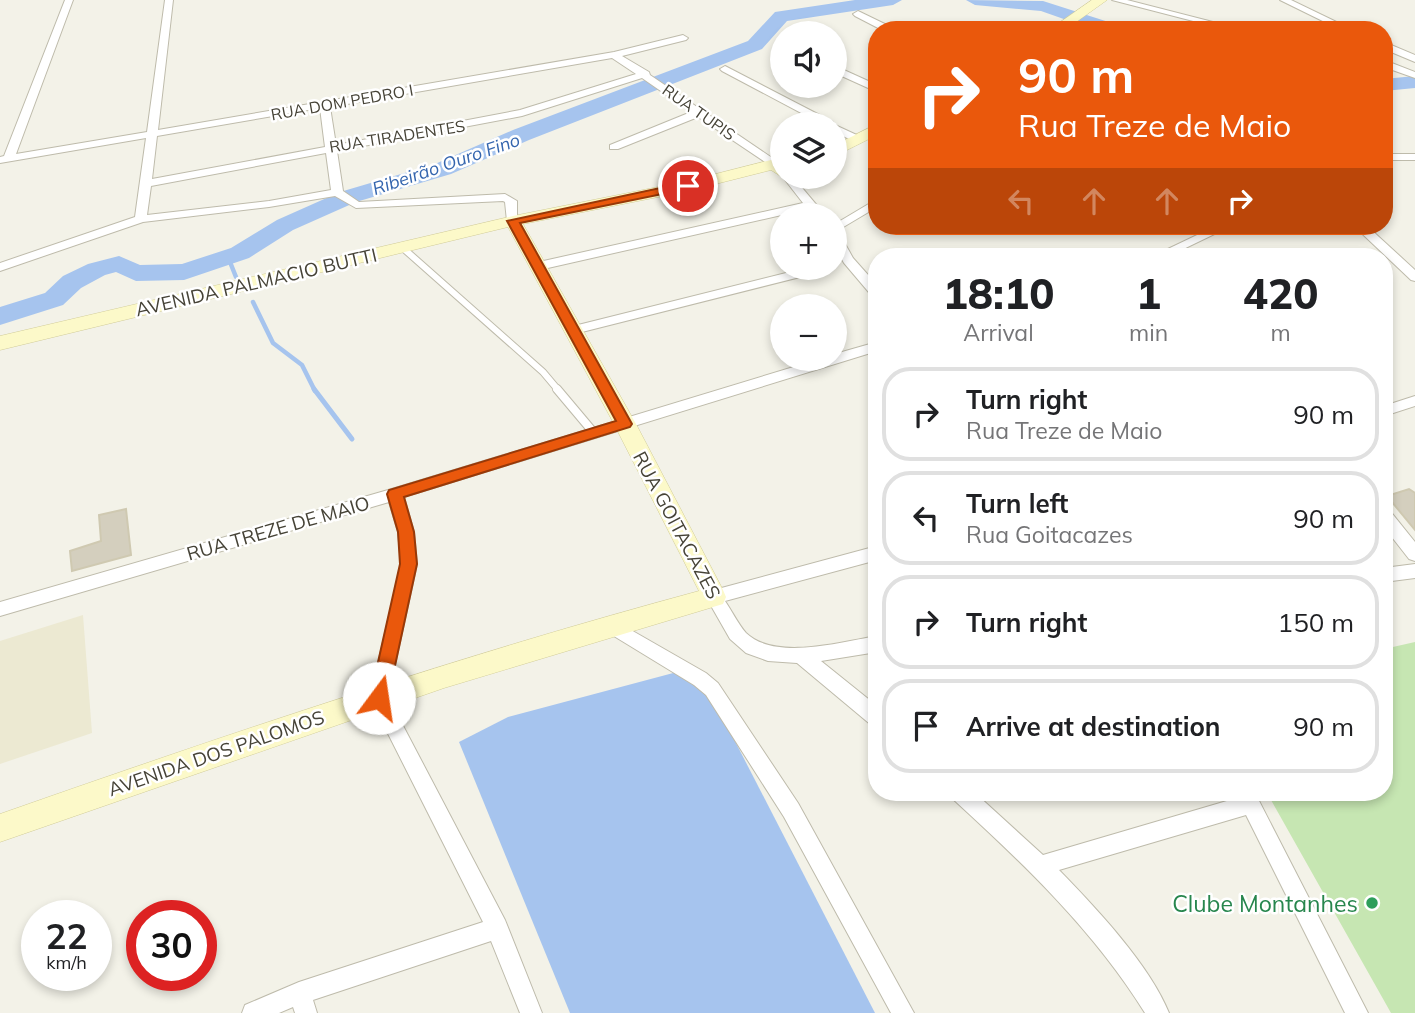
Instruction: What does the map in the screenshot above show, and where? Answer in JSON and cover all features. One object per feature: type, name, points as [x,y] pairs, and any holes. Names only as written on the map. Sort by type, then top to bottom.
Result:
[{"type":"street","points":[[5,159],[69,0]]},
{"type":"street","points":[[141,219],[149,135],[169,0]]},
{"type":"street","points":[[1070,21],[1101,0]]},
{"type":"street","points":[[1116,0],[1203,21]]},
{"type":"street","points":[[1284,0],[1330,21]]},
{"type":"street","points":[[858,14],[872,21]]},
{"type":"street","name":"RUA DOM PEDRO I","points":[[5,159],[614,55],[683,38]]},
{"type":"street","points":[[1393,50],[1415,59]]},
{"type":"street","name":"RUA TUPIS","points":[[614,55],[649,76],[770,163]]},
{"type":"street","points":[[1393,67],[1411,73]]},
{"type":"street","points":[[725,69],[806,112]]},
{"type":"street","points":[[847,75],[868,85]]},
{"type":"street","name":"RUA TIRADENTES","points":[[145,184],[329,147],[522,113],[649,76]]},
{"type":"street","points":[[0,267],[141,219],[340,194],[329,147],[325,106]]},
{"type":"street","points":[[614,147],[698,113]]},
{"type":"street","points":[[847,134],[857,139]]},
{"type":"street","points":[[847,144],[868,134]]},
{"type":"street","points":[[1393,156],[1415,157]]},
{"type":"street","points":[[513,221],[688,186],[770,173]]},
{"type":"street","name":"RUA TUPIS","points":[[796,189],[807,203]]},
{"type":"street","name":"RUA GOITACAZES","points":[[340,194],[356,205],[498,197],[511,201],[513,221],[625,424],[714,597],[741,639],[751,647],[772,655],[799,654]]},
{"type":"street","points":[[847,221],[868,208]]},
{"type":"street","points":[[539,265],[770,214]]},
{"type":"street","name":"AVENIDA PALMACIO BUTTI","points":[[0,343],[513,221]]},
{"type":"street","points":[[1176,248],[1202,235]]},
{"type":"street","points":[[1370,235],[1384,248]]},
{"type":"street","points":[[1393,257],[1415,277]]},
{"type":"street","points":[[848,260],[868,283]]},
{"type":"street","points":[[574,330],[772,280]]},
{"type":"street","name":"RUA TREZE DE MAIO","points":[[0,609],[395,494],[868,349]]},
{"type":"street","points":[[1393,408],[1415,401]]},
{"type":"street","points":[[395,494],[406,532],[409,564],[379,698],[497,928],[531,1013]]},
{"type":"street","points":[[1393,526],[1415,554]]},
{"type":"street","points":[[714,597],[868,555]]},
{"type":"street","points":[[1393,574],[1415,571]]},
{"type":"street","name":"AVENIDA DOS PALOMOS","points":[[0,828],[379,698],[610,625],[714,597]]},
{"type":"street","points":[[610,625],[701,678],[712,689],[791,810],[903,1013]]},
{"type":"street","points":[[799,654],[868,645]]},
{"type":"street","points":[[799,654],[868,711]]},
{"type":"street","points":[[970,801],[1042,865],[1104,934],[1158,1013]]},
{"type":"street","points":[[1042,865],[1239,801]]},
{"type":"street","points":[[1250,801],[1357,1013]]},
{"type":"street","points":[[253,1013],[303,1003],[497,928]]},
{"type":"lane","points":[[404,249],[542,372],[594,433]]},
{"type":"shaded area","points":[[83,615],[92,733],[0,764],[0,641]]},
{"type":"green space","name":"Clube Montanhes","points":[[1415,642],[1415,1013],[1391,1013],[1272,801],[1393,801],[1393,647]]},
{"type":"water","points":[[677,672],[704,681],[875,1013],[570,1013],[459,742],[508,717]]},
{"type":"building","points":[[1409,489],[1415,493],[1415,530],[1393,503],[1393,494]]},
{"type":"building","points":[[126,509],[131,555],[72,571],[70,551],[101,541],[99,515]]},
{"type":"waterway","name":"Ribeirão Ouro Fino","points":[[0,316],[54,299],[72,282],[97,269],[119,264],[136,273],[184,272],[240,253],[285,225],[348,197],[443,169],[521,135],[755,45],[781,16],[893,0]]},
{"type":"waterway","name":"Ribeirão Ouro Fino","points":[[975,0],[1043,6],[1087,21]]},
{"type":"waterway","name":"Ribeirão Ouro Fino","points":[[1393,84],[1415,82]]},
{"type":"waterway","points":[[228,257],[236,277]]},
{"type":"waterway","points":[[253,302],[273,343],[302,365],[314,389]]},
{"type":"waterway","points":[[314,389],[352,439]]},
{"type":"place","name":"Clube Montanhes","points":[[1372,903]]},
{"type":"route","points":[[379,698],[409,564],[406,532],[395,494],[625,424],[513,221],[688,186]]}]
